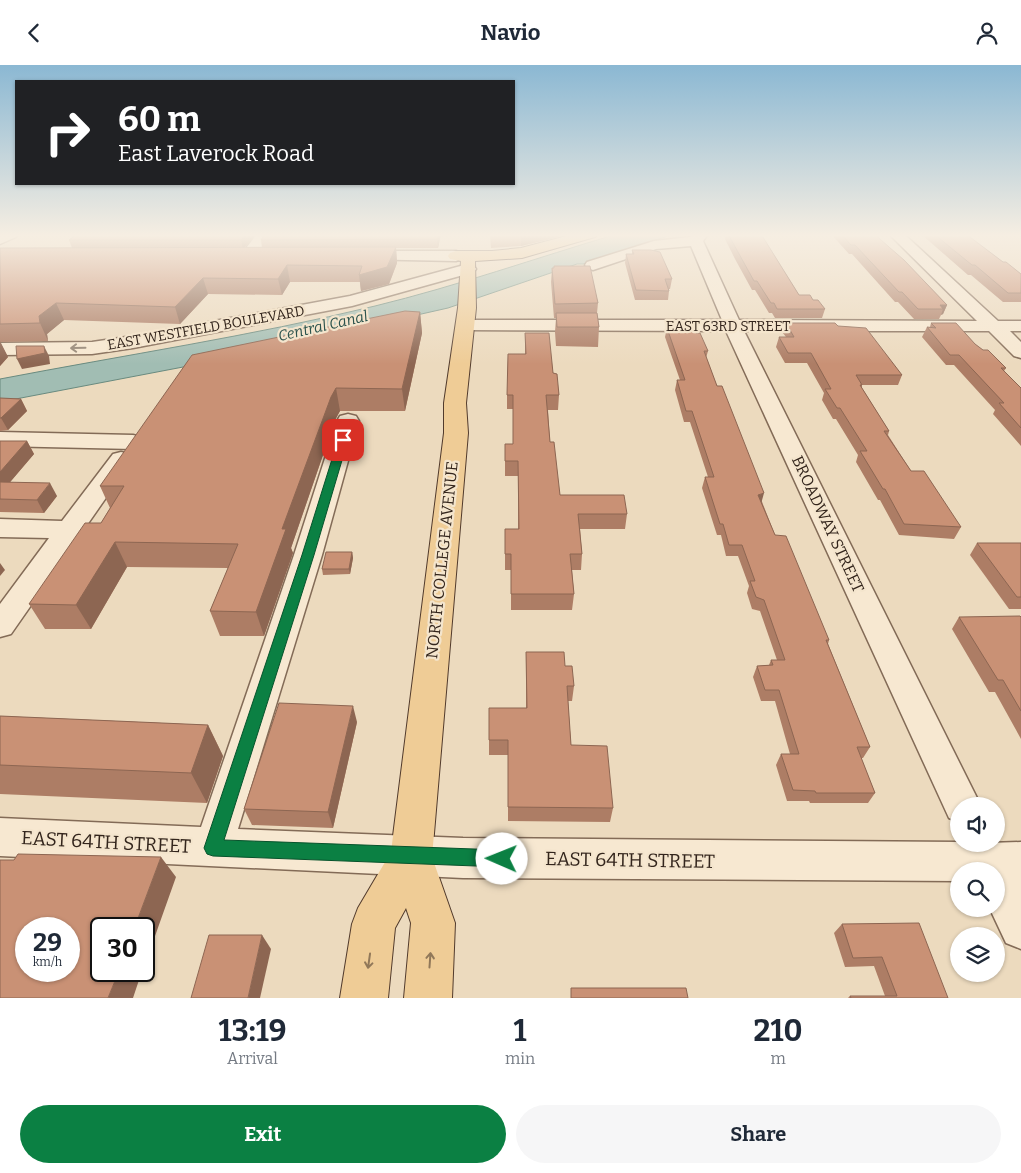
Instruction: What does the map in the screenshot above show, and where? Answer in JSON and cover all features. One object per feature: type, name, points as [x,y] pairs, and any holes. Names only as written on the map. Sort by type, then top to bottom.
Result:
[{"type":"main road","name":"NORTH COLLEGE AVENUE","points":[[364,998],[374,924],[411,857],[456,433],[455,403],[466,316],[468,278]]},
{"type":"main road","name":"NORTH COLLEGE AVENUE","points":[[411,857],[433,923],[428,998]]},
{"type":"street","name":"EAST WESTFIELD BOULEVARD","points":[[0,349],[92,348],[150,339],[344,303],[418,278]]},
{"type":"street","name":"BROADWAY STREET","points":[[714,278],[733,325],[958,797]]},
{"type":"street","points":[[942,278],[1021,352]]},
{"type":"street","name":"EAST 63RD STREET","points":[[466,316],[733,325],[1021,326]]},
{"type":"street","points":[[213,848],[308,555],[348,421]]},
{"type":"street","points":[[0,439],[136,438],[0,627]]},
{"type":"street","points":[[0,528],[70,530]]},
{"type":"street","name":"EAST 64TH STREET","points":[[0,837],[411,857],[950,863]]},
{"type":"street","points":[[1005,886],[1021,928]]},
{"type":"water","name":"Central Canal","points":[[477,278],[537,278],[448,308],[204,363],[0,402],[0,379],[328,317]]},
{"type":"building","points":[[0,278],[279,278],[203,278],[175,307],[56,303],[39,316],[40,323],[0,324]]},
{"type":"building","points":[[553,278],[592,278],[598,303],[555,304]]},
{"type":"building","points":[[633,278],[672,279],[665,279],[669,291],[636,290]]},
{"type":"building","points":[[752,278],[788,278],[799,295],[810,295],[813,300],[818,300],[825,309],[777,309],[757,281],[754,281]]},
{"type":"building","points":[[885,278],[921,278],[947,305],[940,305],[943,309],[918,309],[902,292],[899,292]]},
{"type":"building","points":[[990,278],[1021,278],[1021,293],[1008,293]]},
{"type":"building","points":[[405,311],[420,312],[402,389],[336,388],[282,529],[286,529],[256,612],[210,611],[238,544],[115,542],[76,605],[29,604],[85,523],[101,523],[124,486],[100,486],[192,355]]},
{"type":"building","points":[[556,313],[597,313],[599,327],[557,327]]},
{"type":"building","points":[[786,323],[835,323],[838,326],[866,328],[902,375],[856,375],[862,385],[860,385],[889,431],[884,431],[911,471],[924,471],[961,527],[904,524],[885,489],[883,489],[860,451],[867,451],[840,408],[837,408],[825,389],[831,389],[811,353],[788,353],[779,337],[794,337]]},
{"type":"building","points":[[931,323],[956,323],[975,344],[983,350],[988,350],[1006,368],[1001,368],[1021,388],[1021,428],[999,403],[1004,403],[959,355],[950,355],[927,327],[936,328]]},
{"type":"building","points":[[667,328],[694,328],[696,333],[700,333],[708,351],[704,351],[717,386],[722,386],[764,493],[758,495],[775,535],[786,536],[870,747],[857,747],[875,793],[816,793],[815,791],[793,790],[781,754],[799,754],[779,690],[765,690],[757,666],[773,665],[771,660],[785,660],[764,600],[756,597],[750,581],[755,581],[742,545],[729,545],[723,524],[720,524],[705,477],[714,477],[692,411],[686,411],[677,380],[685,380]]},
{"type":"building","points":[[525,333],[549,333],[553,373],[557,374],[559,395],[546,395],[550,442],[554,442],[560,495],[624,495],[627,514],[578,514],[582,554],[570,554],[574,594],[511,594],[511,554],[505,554],[505,529],[519,529],[518,461],[505,461],[505,444],[513,444],[513,395],[507,395],[508,354],[526,354]]},
{"type":"building","points":[[16,346],[44,346],[45,353],[17,359]]},
{"type":"building","points":[[0,398],[21,399],[0,418]]},
{"type":"building","points":[[0,441],[27,441],[0,472]]},
{"type":"building","points":[[0,482],[50,483],[37,500],[0,499]]},
{"type":"building","points":[[977,543],[1021,543],[1021,597],[1017,597]]},
{"type":"building","points":[[326,552],[352,552],[349,569],[322,569]]},
{"type":"building","points":[[1020,616],[1021,711],[1003,680],[998,680],[959,617]]},
{"type":"building","points":[[526,652],[564,652],[565,666],[572,666],[574,686],[567,686],[571,745],[607,746],[613,808],[508,807],[508,740],[489,740],[489,708],[527,708]]},
{"type":"building","points":[[279,703],[353,706],[328,812],[244,809]]},
{"type":"building","points":[[0,716],[208,725],[191,773],[0,765]]},
{"type":"building","points":[[18,854],[161,857],[138,917],[90,917],[90,982],[115,982],[108,998],[0,998],[0,860],[14,860]]},
{"type":"building","points":[[919,923],[948,998],[851,998],[850,996],[897,996],[882,957],[853,958],[842,924]]},
{"type":"building","points":[[209,935],[262,935],[248,998],[191,998]]},
{"type":"building","points":[[571,988],[686,988],[688,998],[571,998]]},
{"type":"route","points":[[343,440],[308,555],[213,848],[502,859]]}]
